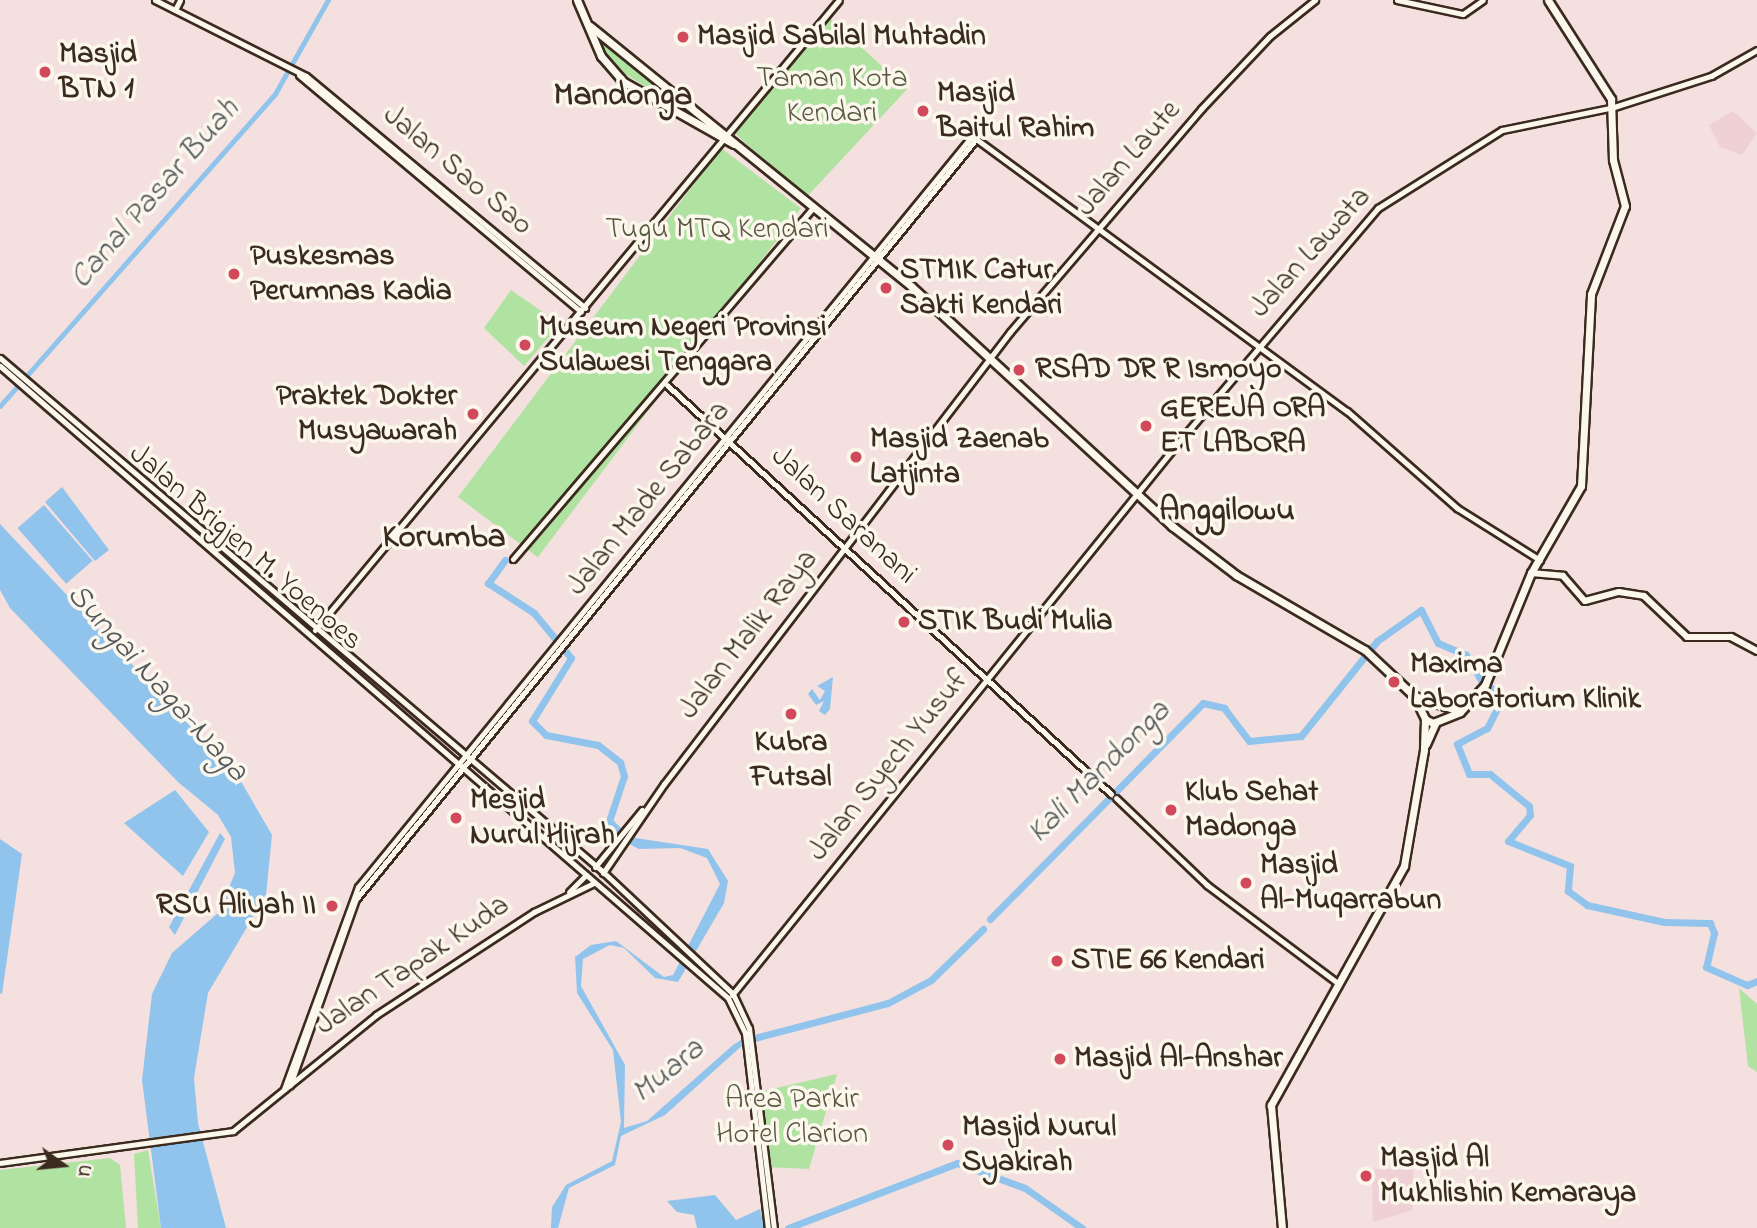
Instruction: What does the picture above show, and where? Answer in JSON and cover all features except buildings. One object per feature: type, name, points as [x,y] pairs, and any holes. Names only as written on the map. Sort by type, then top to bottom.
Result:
[{"type":"highway","points":[[577,0],[590,26],[592,39],[624,82],[724,137]]},
{"type":"highway","points":[[1424,717],[1437,722],[1460,712],[1485,685],[1531,573],[1581,486],[1591,294],[1625,212],[1613,160],[1614,107],[1548,0]]},
{"type":"highway","points":[[590,26],[874,257],[989,358],[1137,496],[1230,570],[1368,652],[1414,696],[1435,707],[1460,712]]},
{"type":"highway","points":[[592,39],[600,33]]},
{"type":"highway","points":[[1282,1228],[1270,1105],[1404,866],[1424,750],[1424,717],[1414,696]]},
{"type":"highway","points":[[1424,717],[1435,707]]},
{"type":"highway","points":[[1424,750],[1437,722],[1435,707]]},
{"type":"main road","points":[[1531,573],[1563,576],[1585,601],[1619,592],[1644,596],[1688,637],[1731,637],[1757,651]]},
{"type":"street","name":"Jalan Sao Sao","points":[[155,0],[299,75],[583,310]]},
{"type":"street","points":[[175,10],[180,0]]},
{"type":"street","points":[[315,630],[839,0]]},
{"type":"street","name":"Jalan Laute","points":[[989,358],[1098,229],[1260,46],[1315,0]]},
{"type":"street","points":[[1397,0],[1464,14],[1483,0]]},
{"type":"street","name":"Jalan Lawata","points":[[1137,496],[1355,231],[1423,175],[1511,127],[1614,107],[1711,76],[1757,50]]},
{"type":"street","name":"Jalan Made Sabara","points":[[551,651],[557,640],[974,137],[1098,229]]},
{"type":"street","points":[[513,559],[667,385],[813,208]]},
{"type":"street","points":[[1098,229],[1346,411],[1457,508],[1540,560]]},
{"type":"street","name":"Jalan Brigjen M. Yoenoes","points":[[0,358],[16,377]]},
{"type":"street","name":"Jalan Malik Raya","points":[[620,843],[989,358]]},
{"type":"street","name":"Jalan Brigjen M. Yoenoes","points":[[0,366],[25,384],[461,760]]},
{"type":"street","name":"Jalan Saranani","points":[[667,385],[1208,885],[1339,985]]},
{"type":"street","name":"Jalan Syech Yusuf","points":[[731,996],[1137,496]]},
{"type":"street","name":"Jalan Made Sabara","points":[[287,1087],[346,907],[461,760],[551,651],[565,638],[648,532]]},
{"type":"street","name":"Jalan Brigjen M. Yoenoes","points":[[233,563],[315,630],[461,760]]},
{"type":"street","points":[[461,760],[603,873],[677,948],[731,996],[747,1031],[774,1228]]},
{"type":"street","points":[[461,760],[594,883],[677,948]]},
{"type":"street","points":[[594,883],[620,843]]},
{"type":"street","name":"Jalan Tapak Kuda","points":[[569,892],[592,865],[620,843]]},
{"type":"street","name":"Jalan Tapak Kuda","points":[[0,1163],[134,1148],[219,1135],[241,1126],[363,1023],[569,892],[594,883]]},
{"type":"street","points":[[749,1046],[768,1228]]},
{"type":"shaded area","points":[[1733,111],[1757,133],[1742,155],[1720,147],[1709,125]]},
{"type":"shaded area","points":[[1413,1169],[1413,1210],[1373,1222],[1372,1183],[1360,1183],[1360,1170]]},
{"type":"green space","name":"Taman Kota Kendari","points":[[830,18],[907,90],[805,199],[728,127]]},
{"type":"green space","points":[[596,38],[653,80],[651,90],[620,71]]},
{"type":"green space","name":"Tugu MTQ Kendari","points":[[721,148],[801,208],[538,557],[458,497]]},
{"type":"green space","points":[[511,290],[560,324],[524,366],[484,328]]},
{"type":"green space","points":[[1739,988],[1757,1004],[1757,1072],[1748,1066]]},
{"type":"green space","name":"Area Parkir Hotel Clarion","points":[[837,1074],[809,1169],[766,1167],[756,1093]]},
{"type":"green space","points":[[148,1150],[161,1228],[138,1228],[134,1154]]},
{"type":"green space","points":[[110,1158],[120,1165],[126,1228],[0,1228],[0,1170]]},
{"type":"water","points":[[62,487],[109,550],[95,561],[45,502]]},
{"type":"water","points":[[44,505],[93,561],[66,584],[18,528]]},
{"type":"water","points":[[0,524],[239,778],[272,835],[266,895],[208,993],[194,1078],[198,1123],[226,1228],[161,1228],[142,1080],[152,994],[172,953],[218,913],[235,873],[231,837],[218,815],[178,782],[10,608],[0,590]]},
{"type":"water","points":[[833,677],[830,709],[825,715],[819,711],[824,701],[816,705],[808,694],[812,689],[820,700],[825,691],[817,686]]},
{"type":"water","points":[[175,790],[209,832],[183,876],[124,823]]},
{"type":"water","points":[[220,833],[225,839],[175,935],[169,927]]},
{"type":"water","name":"Muara","points":[[629,837],[708,849],[728,881],[724,903],[678,982],[655,978],[624,948],[610,945],[583,959],[581,986],[625,1065],[624,1128],[647,1121],[733,1045],[744,1038],[745,1043],[665,1115],[621,1136],[615,1165],[569,1188],[558,1228],[551,1228],[552,1207],[566,1185],[612,1161],[621,1122],[613,1050],[577,993],[575,957],[591,945],[616,941],[664,977],[673,975],[720,884],[707,858],[680,848],[639,849],[627,843]]},
{"type":"water","points":[[0,839],[22,854],[2,994],[0,993]]},
{"type":"water","points":[[715,1195],[736,1220],[760,1209],[765,1228],[697,1228],[694,1215],[677,1212],[667,1201]]},
{"type":"waterway","name":"Canal Pasar Buah","points":[[0,406],[275,94],[328,0]]},
{"type":"waterway","name":"Muara","points":[[505,560],[488,583],[534,613],[571,658],[532,721],[546,735],[598,745],[620,762],[624,776],[609,821],[625,837]]},
{"type":"waterway","name":"Kali Mandonga","points":[[990,919],[1203,703],[1224,708],[1249,741],[1301,736],[1377,641],[1421,610],[1438,643],[1466,655],[1481,680],[1503,697],[1487,728],[1457,744],[1469,774],[1490,774],[1529,806],[1530,815],[1508,841],[1570,866],[1568,891],[1587,905],[1664,922],[1710,923],[1714,933],[1706,967],[1747,985],[1757,981]]},
{"type":"waterway","name":"Kali Mandonga","points":[[747,1040],[888,1003],[931,980],[983,929]]},
{"type":"waterway","points":[[788,1228],[957,1163],[1025,1188],[1082,1228]]},
{"type":"place","name":"Masjid Sabilal Muhtadin","points":[[683,37]]},
{"type":"place","name":"Masjid BTN 1","points":[[45,72]]},
{"type":"place","name":"Masjid Baitul Rahim","points":[[923,111]]},
{"type":"place","name":"Puskesmas Perumnas Kadia","points":[[234,274]]},
{"type":"place","name":"STMIK Catur Sakti Kendari","points":[[886,288]]},
{"type":"place","name":"Museum Negeri Provinsi Sulawesi Tenggara","points":[[525,345]]},
{"type":"place","name":"RSAD DR R Ismoyo","points":[[1019,370]]},
{"type":"place","name":"Praktek Dokter Musyawarah","points":[[473,414]]},
{"type":"place","name":"GEREJA ORA ET LABORA","points":[[1146,426]]},
{"type":"place","name":"Masjid Zaenab Latjinta","points":[[856,457]]},
{"type":"place","name":"STIK Budi Mulia","points":[[904,622]]},
{"type":"place","name":"Maxima Laboratorium Klinik","points":[[1394,682]]},
{"type":"place","name":"Kubra Futsal","points":[[791,714]]},
{"type":"place","name":"Klub Sehat Madonga","points":[[1171,810]]},
{"type":"place","name":"Mesjid Nurul Hijrah","points":[[456,818]]},
{"type":"place","name":"Masjid Al-Muqarrabun","points":[[1246,883]]},
{"type":"place","name":"RSU Aliyah II","points":[[332,906]]},
{"type":"place","name":"STIE 66 Kendari","points":[[1057,961]]},
{"type":"place","name":"Masjid Al-Anshar","points":[[1060,1059]]},
{"type":"place","name":"Masjid Nurul Syakirah","points":[[948,1145]]},
{"type":"place","name":"Masjid Al Mukhlishin Kemaraya","points":[[1366,1176]]},
{"type":"district","name":"Mandonga","points":[[623,97]]},
{"type":"district","name":"Anggilowu","points":[[1227,512]]},
{"type":"district","name":"Korumba","points":[[444,539]]},
{"type":"water label","name":"Sungai Naga-Naga","points":[[156,684]]}]
